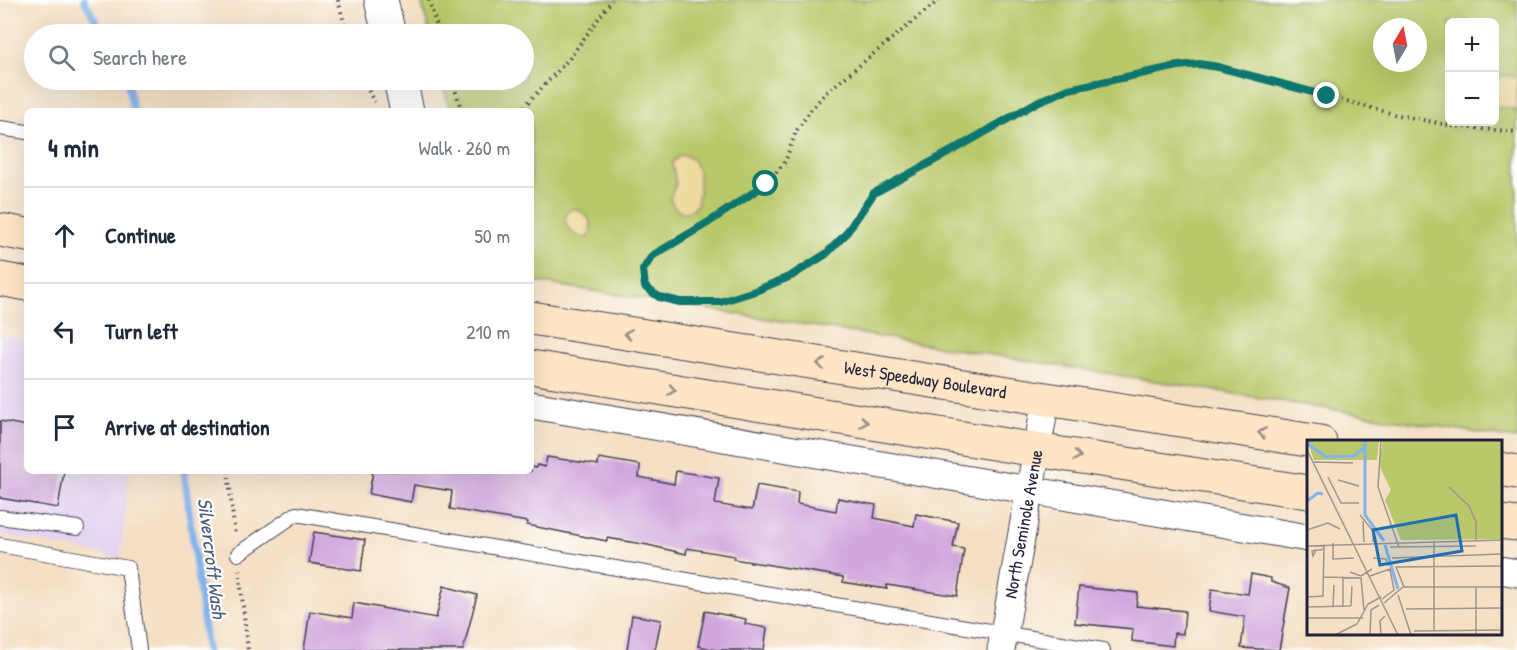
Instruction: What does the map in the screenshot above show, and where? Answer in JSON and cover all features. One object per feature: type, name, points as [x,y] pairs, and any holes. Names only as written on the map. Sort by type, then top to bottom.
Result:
[{"type":"main road","points":[[0,230],[24,234]]},
{"type":"main road","points":[[0,279],[24,283]]},
{"type":"main road","name":"West Speedway Boulevard","points":[[534,318],[1313,440]]},
{"type":"main road","points":[[534,367],[1307,492]]},
{"type":"main road","points":[[1502,469],[1517,472]]},
{"type":"main road","points":[[1502,522],[1517,524]]},
{"type":"street","points":[[381,0],[387,24]]},
{"type":"street","points":[[402,90],[406,108]]},
{"type":"street","name":"North Seminole Avenue","points":[[1003,641],[1046,399]]},
{"type":"street","points":[[534,406],[1307,538]]},
{"type":"street","points":[[1502,570],[1517,573]]},
{"type":"lane","points":[[0,128],[24,132]]},
{"type":"lane","points":[[238,554],[296,514],[1003,641],[1103,650]]},
{"type":"lane","points":[[0,517],[77,528]]},
{"type":"lane","points":[[0,545],[128,568],[139,650]]},
{"type":"path","points":[[338,0],[345,24]]},
{"type":"path","points":[[429,0],[436,24]]},
{"type":"path","points":[[939,0],[820,100],[796,132],[785,162],[766,184],[652,256],[643,270],[645,287],[659,297],[680,302],[720,302],[755,291],[791,276],[826,254],[845,235],[874,193],[1039,101],[1069,89],[1178,66],[1199,64],[1218,67],[1394,114],[1452,126],[1517,132]]},
{"type":"path","points":[[523,108],[569,59],[611,1]]},
{"type":"path","points":[[368,90],[377,108]]},
{"type":"path","points":[[455,90],[461,108]]},
{"type":"shaded area","points":[[0,335],[24,339],[24,474],[130,474],[120,558],[0,534]]},
{"type":"green space","points":[[421,0],[1517,0],[1517,439],[534,281],[534,108],[449,108],[445,90],[534,90],[534,24],[427,24]]},
{"type":"sand","points":[[1505,75],[1517,77],[1517,110],[1499,108],[1499,77]]},
{"type":"sand","points":[[680,155],[688,156],[693,161],[699,174],[697,205],[685,212],[674,207],[670,197],[676,184],[672,163]]},
{"type":"sand","points":[[573,208],[583,213],[589,220],[591,228],[587,238],[576,235],[568,227],[565,217]]},
{"type":"building","points":[[0,421],[24,425],[24,474],[64,474],[58,508],[0,498]]},
{"type":"building","points":[[547,457],[598,465],[599,458],[640,465],[639,477],[674,484],[676,471],[719,478],[715,504],[752,510],[757,485],[798,492],[797,504],[836,511],[838,498],[876,505],[874,518],[914,526],[916,514],[958,522],[953,547],[964,549],[957,596],[887,585],[887,589],[843,582],[843,577],[733,559],[734,556],[687,548],[686,554],[607,538],[607,541],[527,525],[528,522],[450,509],[452,491],[414,485],[411,502],[369,494],[372,474],[534,474],[534,468],[537,465],[545,467]]},
{"type":"building","points":[[314,532],[365,540],[361,571],[309,563]]},
{"type":"building","points":[[1251,574],[1271,578],[1271,582],[1290,588],[1279,650],[1241,648],[1245,617],[1209,611],[1212,589],[1248,594]]},
{"type":"building","points":[[444,586],[477,595],[463,650],[304,650],[310,611],[352,618],[354,603],[436,618]]},
{"type":"building","points":[[1079,587],[1138,593],[1136,606],[1185,611],[1183,634],[1174,633],[1173,646],[1132,641],[1133,629],[1075,623]]},
{"type":"building","points":[[705,611],[746,619],[745,624],[767,628],[764,650],[716,650],[698,646]]},
{"type":"building","points":[[632,615],[661,620],[655,650],[627,650]]},
{"type":"waterway","name":"Silvercroft Wash","points":[[84,0],[97,24]]},
{"type":"waterway","name":"Silvercroft Wash","points":[[129,90],[132,108]]},
{"type":"waterway","name":"Silvercroft Wash","points":[[184,474],[207,650]]},
{"type":"route","points":[[766,184],[652,256],[643,270],[645,287],[659,297],[680,302],[720,302],[791,276],[826,254],[845,235],[874,193],[1039,101],[1069,89],[1178,66],[1199,64],[1327,96]]}]
